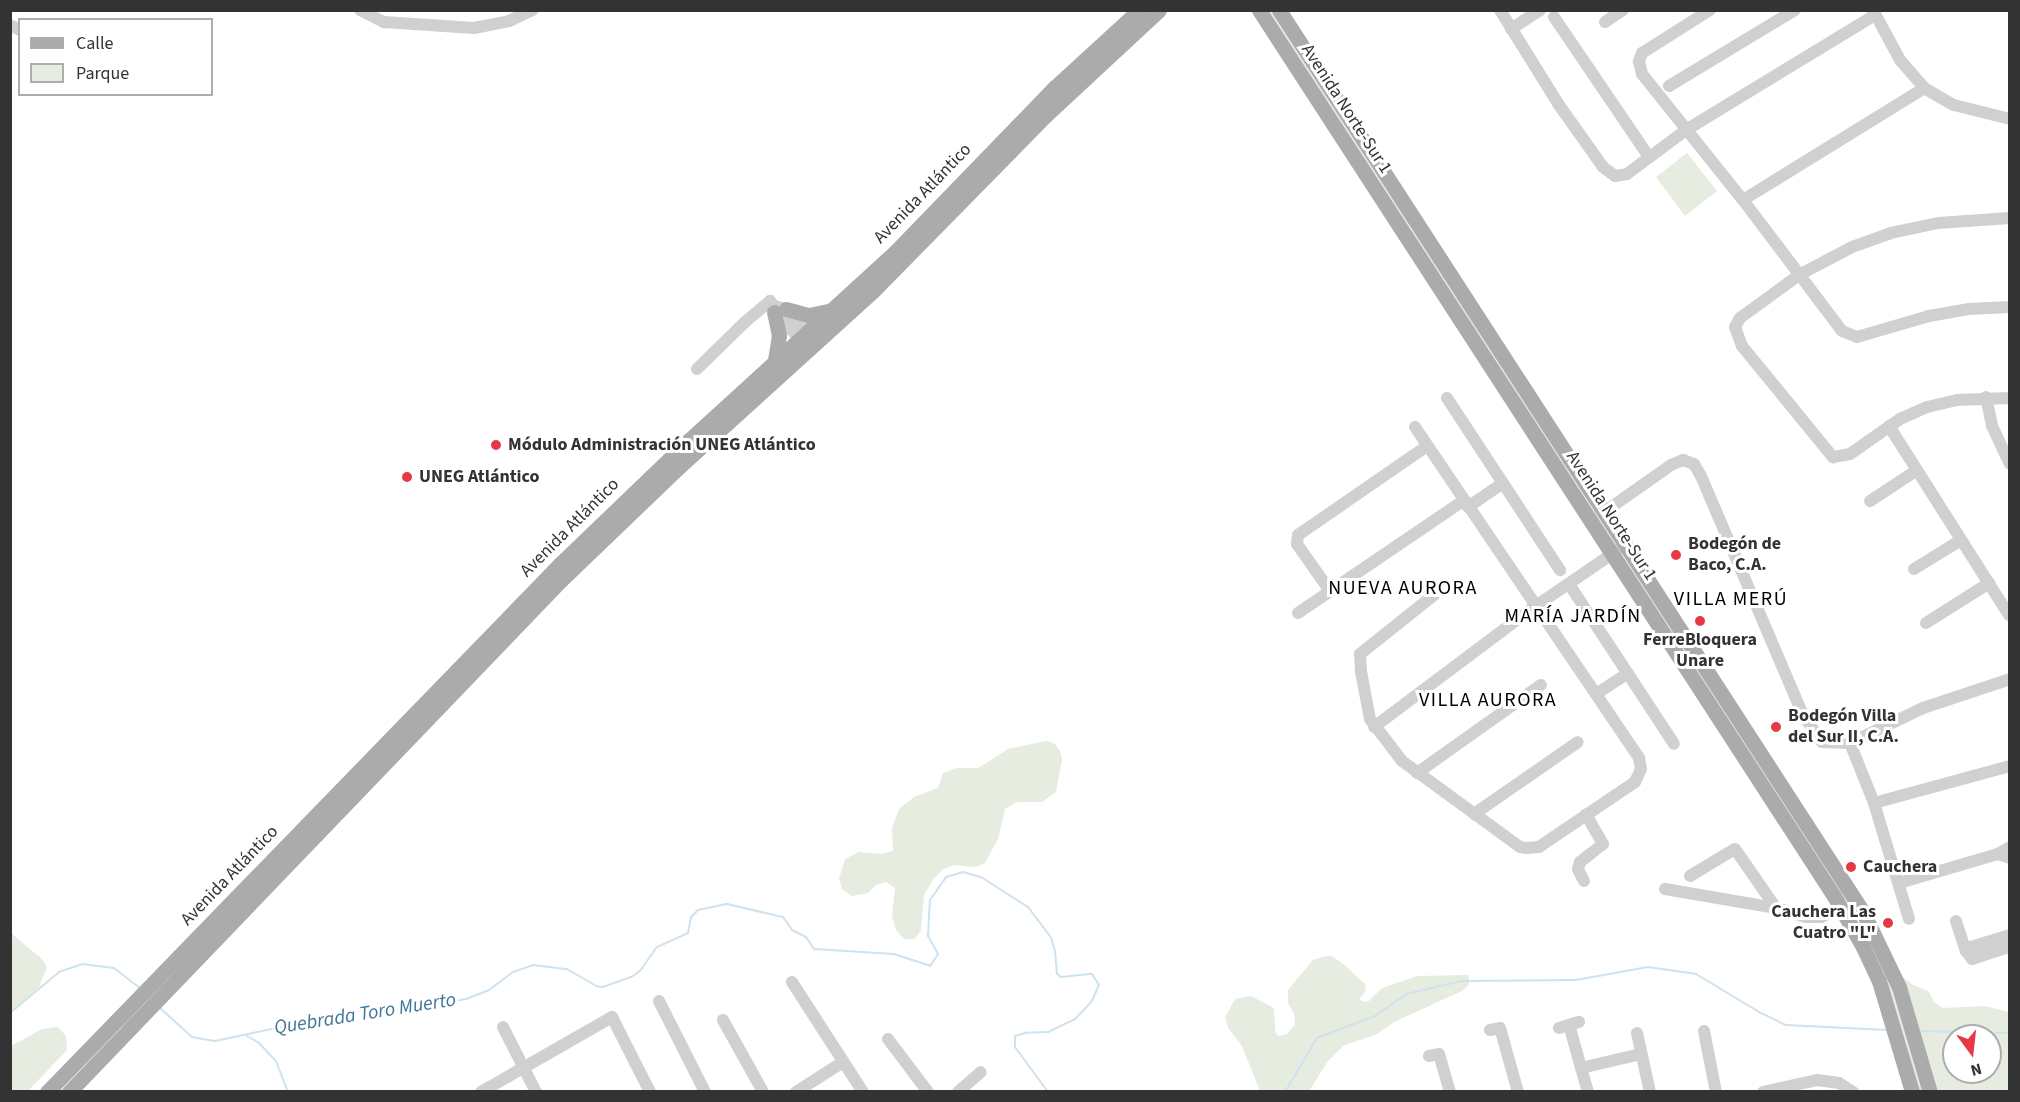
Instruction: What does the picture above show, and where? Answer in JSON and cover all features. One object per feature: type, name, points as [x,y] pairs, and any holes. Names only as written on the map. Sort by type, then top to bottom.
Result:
[{"type":"main road","name":"Avenida Atlántico","points":[[69,1092],[140,1016],[166,980],[552,572],[775,361],[809,341],[833,310],[895,252],[1055,87],[1139,10]]},
{"type":"main road","name":"Avenida Atlántico","points":[[47,1092],[128,1005],[166,980],[561,580],[809,341],[928,237],[1068,92],[1159,10]]},
{"type":"main road","name":"Avenida Norte-Sur 1","points":[[1259,10],[1855,898],[1886,956],[1906,1009],[1930,1092]]},
{"type":"main road","name":"Avenida Norte-Sur 1","points":[[1279,10],[1604,513],[1619,549],[1841,908],[1872,965],[1890,1013],[1912,1092]]},
{"type":"main road","points":[[775,361],[779,335],[778,309],[809,315],[833,310]]},
{"type":"street","points":[[360,10],[370,17],[384,21],[474,28],[509,21],[533,10]]},
{"type":"street","points":[[1500,10],[1558,105],[1610,173],[1615,176],[1627,174],[1686,130],[1874,13],[1900,60],[1924,88],[1954,105],[2010,119]]},
{"type":"street","points":[[1511,28],[1540,10]]},
{"type":"street","points":[[1605,22],[1623,10]]},
{"type":"street","points":[[1710,10],[1647,48],[1639,57],[1641,74],[1743,200],[1842,331],[1857,337],[1929,316],[1969,309],[2010,307]]},
{"type":"street","points":[[1669,86],[1795,10]]},
{"type":"street","points":[[1554,17],[1649,157]]},
{"type":"street","points":[[1743,200],[1924,88]]},
{"type":"street","points":[[2010,218],[1958,220],[1891,233],[1835,254],[1798,275],[1740,318],[1735,327],[1742,346],[1833,457],[1850,454],[1889,426],[1926,407],[1957,400],[1986,397],[2010,398]]},
{"type":"street","points":[[697,369],[770,301],[809,341]]},
{"type":"street","points":[[1986,397],[1989,418],[2008,458]]},
{"type":"street","points":[[1447,398],[1560,570]]},
{"type":"street","points":[[1889,426],[2009,615]]},
{"type":"street","points":[[1415,427],[1639,758],[1641,769],[1635,782],[1534,849],[1520,847],[1417,773],[1394,752],[1374,727],[1365,700],[1360,654],[1434,595]]},
{"type":"street","points":[[1330,591],[1297,544],[1298,535],[1427,446]]},
{"type":"street","points":[[1604,513],[1671,465],[1683,460],[1694,464],[1811,730],[1822,742],[1850,743],[1930,705],[2010,679]]},
{"type":"street","points":[[1870,501],[1917,470]]},
{"type":"street","points":[[1298,613],[1466,503],[1503,483]]},
{"type":"street","points":[[1914,569],[1961,540]]},
{"type":"street","points":[[1374,727],[1536,606],[1619,549]]},
{"type":"street","points":[[1926,623],[1989,583]]},
{"type":"street","points":[[1569,584],[1674,744]]},
{"type":"street","points":[[1596,694],[1628,673]]},
{"type":"street","points":[[1417,773],[1541,685]]},
{"type":"street","points":[[1474,814],[1578,742]]},
{"type":"street","points":[[1850,743],[1874,803],[1909,919]]},
{"type":"street","points":[[1874,803],[2010,766]]},
{"type":"street","points":[[1584,882],[1579,875],[1580,862],[1603,844],[1586,815]]},
{"type":"street","points":[[1899,884],[2004,856],[2010,847]]},
{"type":"street","points":[[1690,876],[1736,849],[1776,908]]},
{"type":"street","points":[[1665,889],[1776,908],[1815,918],[1841,908]]},
{"type":"street","points":[[1956,921],[1966,951],[1972,959],[2010,947]]},
{"type":"street","points":[[1966,951],[1971,947],[2010,935]]},
{"type":"street","points":[[792,982],[863,1092]]},
{"type":"street","points":[[659,1001],[705,1092]]},
{"type":"street","points":[[481,1092],[612,1017],[650,1092]]},
{"type":"street","points":[[723,1020],[763,1092]]},
{"type":"street","points":[[1569,1025],[1588,1092]]},
{"type":"street","points":[[503,1027],[536,1092]]},
{"type":"street","points":[[1490,1030],[1500,1028],[1518,1092]]},
{"type":"street","points":[[1704,1031],[1716,1092]]},
{"type":"street","points":[[1637,1033],[1650,1092]]},
{"type":"street","points":[[888,1040],[928,1092]]},
{"type":"street","points":[[1429,1056],[1439,1054],[1450,1092]]},
{"type":"street","points":[[1581,1068],[1641,1054]]},
{"type":"street","points":[[796,1092],[843,1062]]},
{"type":"street","points":[[965,1089],[981,1072]]},
{"type":"street","points":[[1763,1092],[1817,1080],[1839,1083],[1853,1092]]},
{"type":"green space","points":[[1259,11],[1279,11],[1898,973],[1913,985],[1928,991],[1935,1003],[1943,1008],[1985,1006],[2009,1012],[2009,1091],[1912,1091],[1872,965]]},
{"type":"green space","points":[[1687,153],[1717,191],[1685,216],[1656,177]]},
{"type":"green space","points":[[1046,741],[1054,743],[1060,751],[1062,760],[1056,792],[1042,802],[1017,802],[1005,809],[998,839],[985,863],[975,867],[955,865],[943,869],[934,878],[924,895],[921,930],[915,939],[904,939],[896,930],[892,916],[895,888],[886,882],[876,885],[868,893],[852,896],[842,889],[839,879],[845,859],[859,852],[881,854],[893,851],[892,828],[899,809],[914,797],[938,788],[943,773],[957,768],[978,768],[1008,749]]},
{"type":"green space","points":[[11,933],[42,959],[47,967],[39,987],[11,1013]]},
{"type":"green space","points":[[1332,956],[1342,963],[1365,984],[1366,991],[1359,999],[1363,1002],[1369,1001],[1382,988],[1417,976],[1469,975],[1469,985],[1462,991],[1394,1022],[1377,1034],[1343,1046],[1328,1061],[1309,1091],[1260,1091],[1242,1046],[1228,1028],[1225,1017],[1235,999],[1251,996],[1274,1008],[1275,1031],[1278,1036],[1287,1034],[1295,1025],[1294,1014],[1288,1003],[1288,990],[1313,960]]},
{"type":"green space","points":[[58,1027],[66,1036],[67,1050],[28,1091],[11,1091],[11,1046],[42,1029]]},
{"type":"waterway","name":"Quebrada Toro Muerto","points":[[159,1007],[192,1037],[215,1041],[357,1011],[404,1010],[466,999],[489,990],[513,972],[533,965],[567,969],[596,986],[603,987],[631,977],[640,971],[657,947],[688,933],[691,917],[698,910],[727,904],[783,917],[792,930],[806,937],[814,949],[894,954],[930,966],[938,954],[928,936],[930,900],[946,877],[963,872],[981,877],[1028,907],[1051,938],[1055,951],[1057,974],[1061,977],[1092,974],[1099,985],[1092,1001],[1075,1019],[1048,1032],[1015,1036],[1015,1047],[1048,1092]]},
{"type":"waterway","name":"Quebrada Toro Muerto","points":[[10,1013],[59,972],[82,964],[114,968],[140,988]]},
{"type":"waterway","name":"Quebrada Toro Muerto","points":[[1285,1092],[1317,1038],[1375,1016],[1406,994],[1462,981],[1576,980],[1648,967],[1696,974],[1759,1012],[1786,1025],[1887,1030]]},
{"type":"waterway","name":"Quebrada Toro Muerto","points":[[1919,1031],[2010,1033]]},
{"type":"waterway","points":[[247,1036],[259,1043],[276,1061],[288,1092]]},
{"type":"place","name":"Módulo Administración UNEG Atlántico","points":[[496,445]]},
{"type":"place","name":"UNEG Atlántico","points":[[407,477]]},
{"type":"place","name":"Bodegón de Baco, C.A.","points":[[1676,555]]},
{"type":"place","name":"FerreBloquera Unare","points":[[1700,621]]},
{"type":"place","name":"Bodegón Villa del Sur II, C.A.","points":[[1776,727]]},
{"type":"place","name":"Cauchera","points":[[1851,867]]},
{"type":"place","name":"Cauchera Las Cuatro \"L\"","points":[[1888,923]]},
{"type":"district","name":"NUEVA AURORA","points":[[1403,588]]},
{"type":"district","name":"VILLA MERÚ","points":[[1731,599]]},
{"type":"district","name":"MARÍA JARDÍN","points":[[1573,616]]},
{"type":"district","name":"VILLA AURORA","points":[[1488,700]]}]
